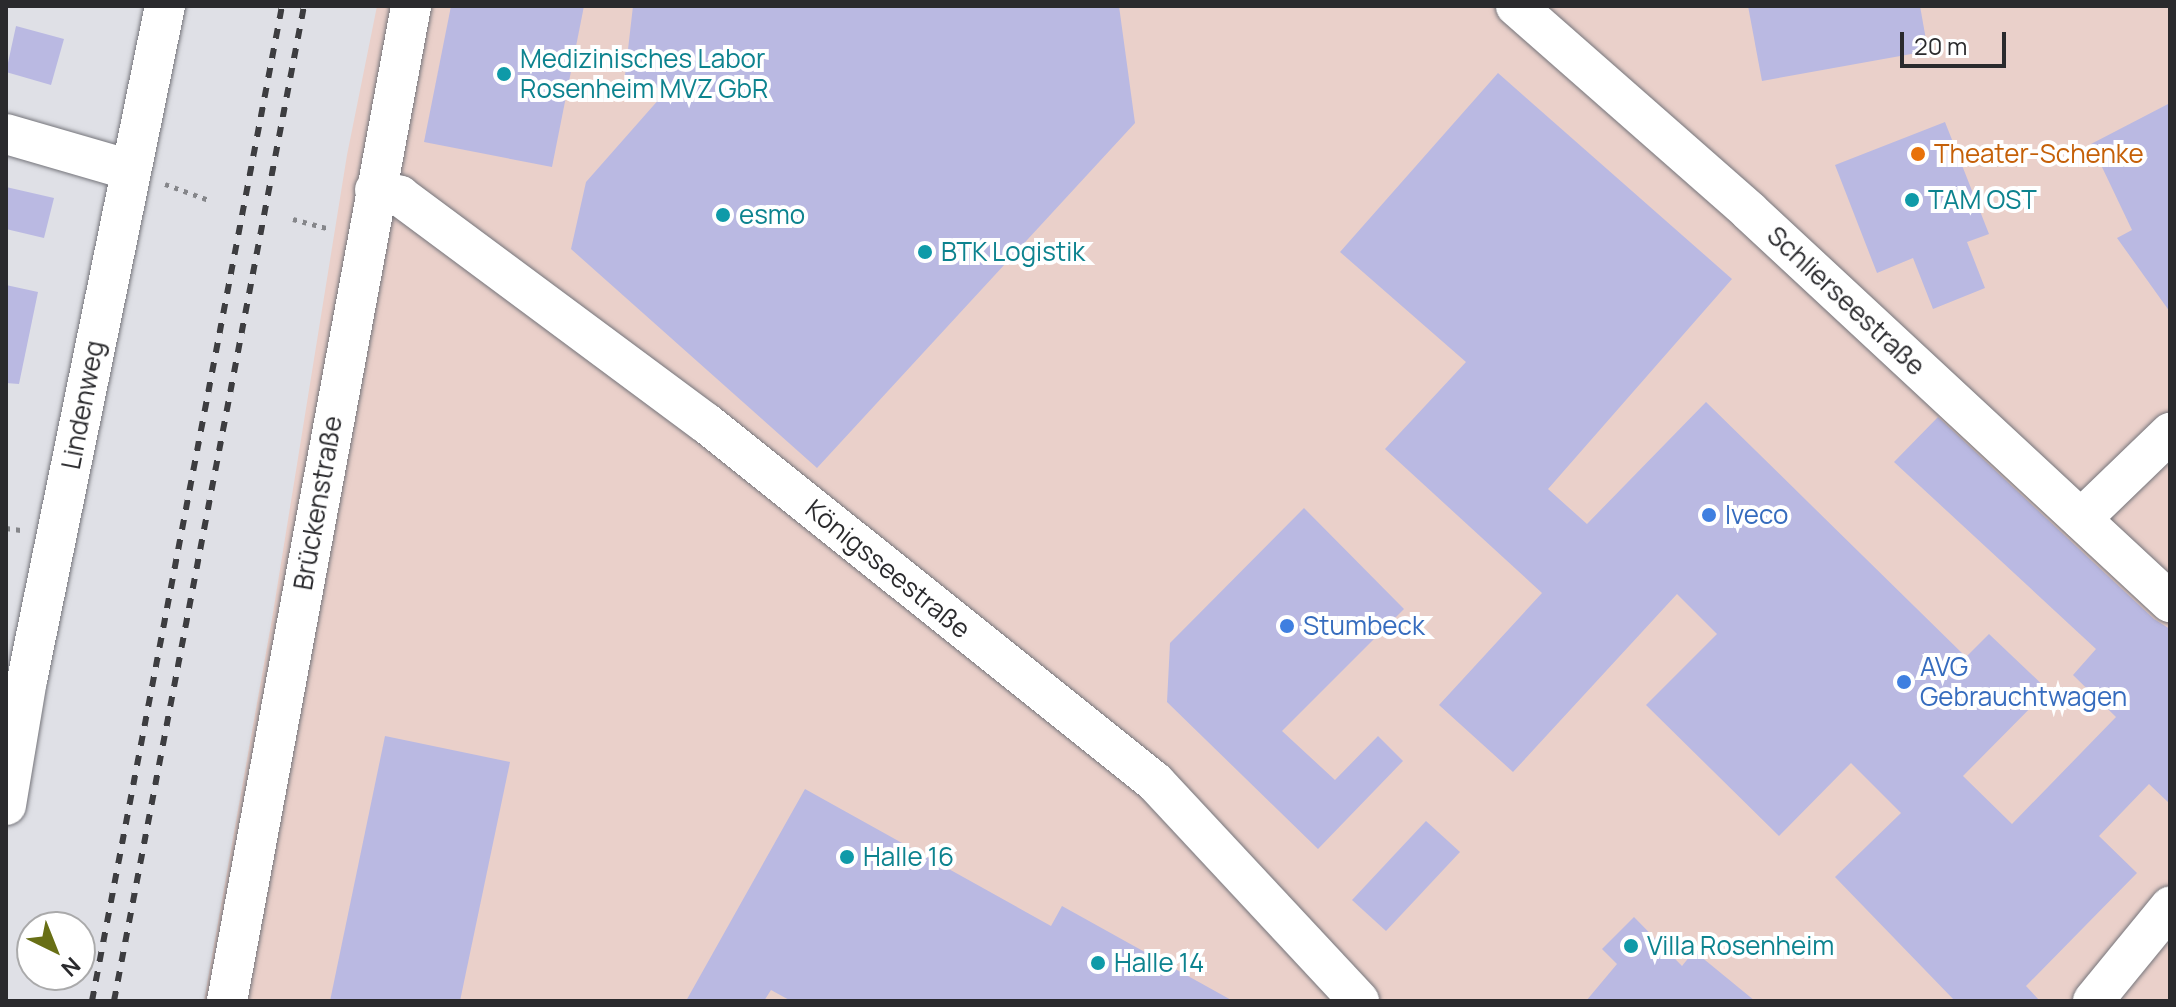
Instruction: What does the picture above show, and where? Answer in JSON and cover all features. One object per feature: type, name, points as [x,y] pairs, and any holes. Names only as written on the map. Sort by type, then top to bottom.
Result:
[{"type":"street","name":"Lindenweg","points":[[6,805],[17,678],[165,6]]},
{"type":"street","name":"Brückenstraße","points":[[227,1001],[411,6]]},
{"type":"street","name":"Schlierseestraße","points":[[1516,6],[1749,211],[2170,602]]},
{"type":"street","points":[[6,134],[130,170]]},
{"type":"street","name":"Königsseestraße","points":[[375,190],[400,196],[706,423],[1155,782],[1359,1001]]},
{"type":"street","points":[[2081,519],[2170,433]]},
{"type":"street","points":[[2093,1001],[2170,907]]},
{"type":"shaded area","points":[[377,6],[2170,6],[2170,1001],[204,1001],[272,619],[347,155]]},
{"type":"building","name":"Medizinisches Labor Rosenheim MVZ GbR","points":[[451,6],[584,6],[552,167],[424,142]]},
{"type":"building","points":[[633,6],[1119,6],[1135,123],[817,468],[571,249],[586,182],[668,89],[624,84]]},
{"type":"building","points":[[1748,6],[1920,6],[1928,51],[1762,81]]},
{"type":"building","points":[[16,26],[64,39],[51,85],[6,72]]},
{"type":"building","points":[[1498,73],[1732,279],[1548,489],[1587,524],[1706,402],[1966,657],[1989,634],[2048,690],[1963,776],[2012,824],[2116,717],[2073,675],[2096,649],[1894,462],[1938,417],[2154,619],[2170,629],[2170,804],[2149,784],[2099,836],[2137,873],[2026,986],[2040,1001],[1955,1001],[1835,877],[1901,813],[1851,763],[1779,836],[1646,705],[1717,634],[1677,594],[1513,772],[1439,705],[1542,593],[1385,449],[1466,362],[1340,252]]},
{"type":"building","points":[[2170,103],[2170,312],[2117,238],[2132,230],[2091,144]]},
{"type":"building","name":"TAM OST","points":[[1945,122],[1989,234],[1967,242],[1985,288],[1933,309],[1913,258],[1877,273],[1835,165]]},
{"type":"building","points":[[6,187],[54,198],[44,238],[6,229]]},
{"type":"building","points":[[6,285],[38,292],[19,384],[6,383]]},
{"type":"building","name":"Stumbeck","points":[[1304,508],[1404,609],[1282,731],[1335,780],[1378,736],[1403,761],[1318,849],[1167,702],[1170,643]]},
{"type":"building","points":[[385,736],[510,762],[460,1001],[330,1001]]},
{"type":"building","name":"Halle 16","points":[[805,789],[1051,926],[1062,906],[1233,1001],[791,1001],[771,990],[764,1001],[686,1001]]},
{"type":"building","points":[[1426,821],[1460,852],[1386,931],[1352,900]]},
{"type":"building","points":[[1634,917],[1682,966],[1694,951],[1755,1001],[1586,1001],[1617,964],[1602,949]]},
{"type":"railway","points":[[92,1001],[282,6]]},
{"type":"railway","points":[[114,1001],[304,6]]},
{"type":"place","name":"Medizinisches Labor Rosenheim MVZ GbR","points":[[504,74]]},
{"type":"place","name":"Theater-Schenke","points":[[1918,154]]},
{"type":"place","name":"TAM OST","points":[[1912,200]]},
{"type":"place","name":"esmo","points":[[723,215]]},
{"type":"place","name":"BTK Logistik","points":[[925,252]]},
{"type":"place","name":"Iveco","points":[[1709,515]]},
{"type":"place","name":"Stumbeck","points":[[1287,626]]},
{"type":"place","name":"AVG Gebrauchtwagen","points":[[1904,682]]},
{"type":"place","name":"Halle 16","points":[[847,857]]},
{"type":"place","name":"Villa Rosenheim","points":[[1631,946]]},
{"type":"place","name":"Halle 14","points":[[1098,963]]}]
